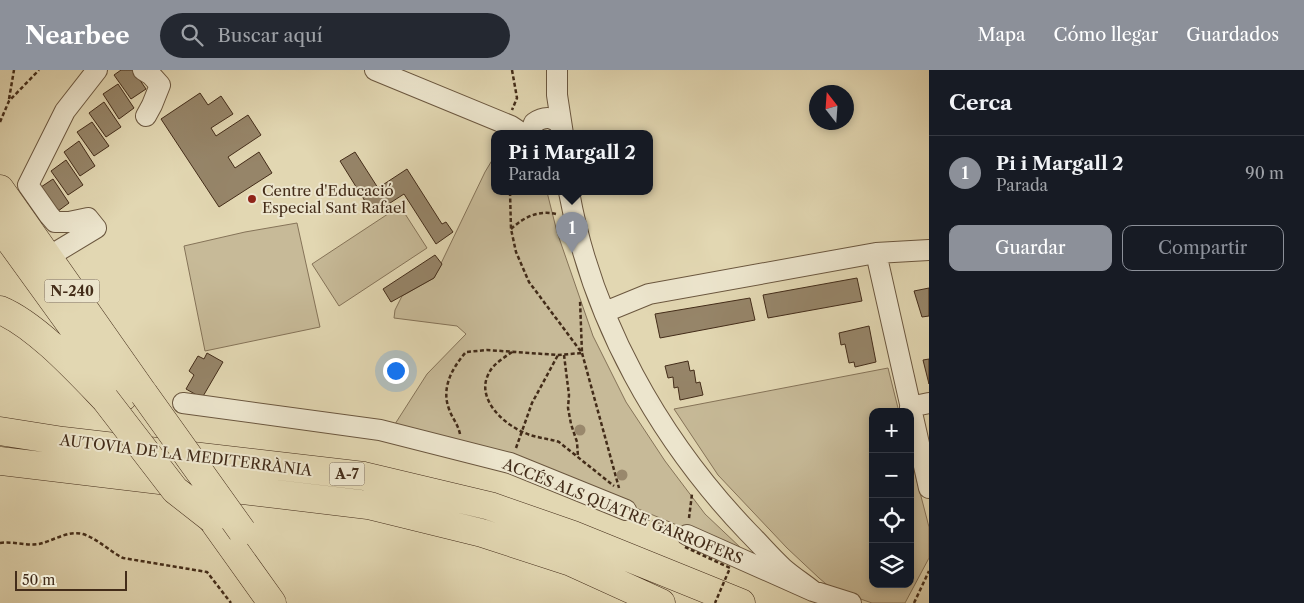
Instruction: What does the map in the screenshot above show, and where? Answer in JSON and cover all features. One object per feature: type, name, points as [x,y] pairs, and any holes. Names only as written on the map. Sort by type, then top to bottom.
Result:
[{"type":"highway","name":"N-240","points":[[0,189],[48,257],[124,397]]},
{"type":"highway","name":"N-240","points":[[0,227],[124,397],[225,528],[294,603]]},
{"type":"highway","points":[[0,310],[9,314],[41,337],[71,364],[124,397]]},
{"type":"highway","name":"AUTOVIA DE LA MEDITERRÀNIA","points":[[0,431],[23,433],[63,441],[374,478],[490,506],[573,535],[741,603]]},
{"type":"highway","name":"AUTOVIA DE LA MEDITERRÀNIA","points":[[0,461],[368,505],[482,533],[571,562],[661,603]]},
{"type":"highway","name":"N-240","points":[[225,528],[250,572],[272,603]]},
{"type":"street","points":[[48,257],[96,228],[88,218],[56,222],[28,185],[65,111],[97,70]]},
{"type":"street","points":[[143,70],[151,75],[160,85],[146,116]]},
{"type":"street","points":[[375,70],[535,126],[557,95],[557,70]]},
{"type":"street","points":[[570,195],[592,280],[635,377],[652,409],[683,455],[734,518],[783,568],[813,591]]},
{"type":"street","points":[[605,312],[649,294],[876,253],[929,250]]},
{"type":"street","points":[[876,253],[919,405],[929,488]]},
{"type":"street","name":"ACCÉS ALS QUATRE GARROFERS","points":[[183,403],[380,430],[510,463],[626,510]]},
{"type":"street","name":"ACCÉS ALS QUATRE GARROFERS","points":[[686,541],[813,591],[851,603]]},
{"type":"street","points":[[250,572],[262,603]]},
{"type":"path","points":[[0,122],[9,101],[14,70]]},
{"type":"path","points":[[9,101],[39,70]]},
{"type":"path","points":[[512,70],[517,98],[535,126]]},
{"type":"path","points":[[510,195],[510,229],[516,252],[529,282],[582,353]]},
{"type":"path","points":[[510,229],[522,219],[545,212],[558,214]]},
{"type":"path","points":[[512,351],[489,372],[486,383],[488,399],[496,415],[522,433],[536,438],[548,438],[559,442],[596,473],[620,489],[582,353],[580,292]]},
{"type":"path","points":[[457,450],[460,432],[456,421],[449,411],[446,400],[446,384],[466,352],[487,350],[512,351],[558,356],[582,353]]},
{"type":"path","points":[[564,355],[569,396],[568,408],[577,442],[578,457]]},
{"type":"path","points":[[510,463],[532,403],[558,356]]},
{"type":"path","points":[[692,493],[686,541],[730,568],[715,603]]},
{"type":"path","name":"ACCÉS ALS QUATRE GARROFERS","points":[[626,510],[686,541]]},
{"type":"path","points":[[0,543],[10,541],[37,544],[70,533],[81,534],[93,538],[111,552],[123,558],[207,572],[231,603]]},
{"type":"path","points":[[914,603],[929,571]]},
{"type":"shaded area","points":[[491,162],[491,195],[548,195],[557,232],[593,336],[626,402],[665,461],[705,514],[742,549],[740,555],[677,525],[530,464],[395,424],[427,374],[466,334],[457,326],[394,318],[395,310],[402,296],[434,278]]},
{"type":"shaded area","points":[[400,206],[427,248],[339,306],[312,264]]},
{"type":"shaded area","points":[[297,223],[320,327],[205,351],[184,246],[245,232]]},
{"type":"shaded area","points":[[888,368],[898,408],[869,408],[869,588],[913,588],[905,603],[872,603],[832,589],[787,548],[718,475],[674,409]]},
{"type":"shaded area","points":[[914,469],[929,527],[929,558],[914,586]]},
{"type":"building","points":[[121,70],[133,70],[146,89],[131,99],[114,75]]},
{"type":"building","points":[[118,84],[134,108],[119,119],[103,94]]},
{"type":"building","points":[[200,93],[208,105],[221,96],[233,114],[211,128],[216,136],[248,115],[261,135],[228,157],[235,168],[259,152],[272,173],[219,207],[161,119]]},
{"type":"building","points":[[104,102],[121,127],[106,137],[89,113]]},
{"type":"building","points":[[92,122],[109,146],[94,156],[77,132]]},
{"type":"building","points":[[79,141],[95,166],[80,176],[64,152]]},
{"type":"building","points":[[355,152],[378,188],[407,169],[442,224],[446,222],[453,232],[436,244],[404,194],[373,214],[340,161]]},
{"type":"building","points":[[66,160],[83,185],[68,195],[51,171]]},
{"type":"building","points":[[53,179],[69,203],[54,214],[38,189]]},
{"type":"building","points":[[435,255],[442,264],[434,278],[391,302],[383,289]]},
{"type":"building","points":[[857,278],[862,301],[768,318],[763,295]]},
{"type":"building","points":[[929,288],[929,316],[922,317],[914,291]]},
{"type":"building","points":[[750,298],[755,320],[660,338],[655,314]]},
{"type":"building","points":[[869,326],[876,362],[855,367],[854,362],[849,363],[845,344],[841,345],[839,333]]},
{"type":"building","points":[[207,353],[223,362],[202,398],[186,389],[194,375],[189,371],[198,356],[204,359]]},
{"type":"building","points":[[929,359],[929,384],[923,360]]},
{"type":"building","points":[[688,361],[690,371],[694,370],[696,383],[700,382],[703,395],[680,400],[678,387],[674,388],[673,377],[668,378],[665,366]]},
{"type":"place","name":"Centre d'Educació Especial Sant Rafael","points":[[252,199]]},
{"type":"place","name":"Pi i Margall 2","points":[[572,253]]}]
